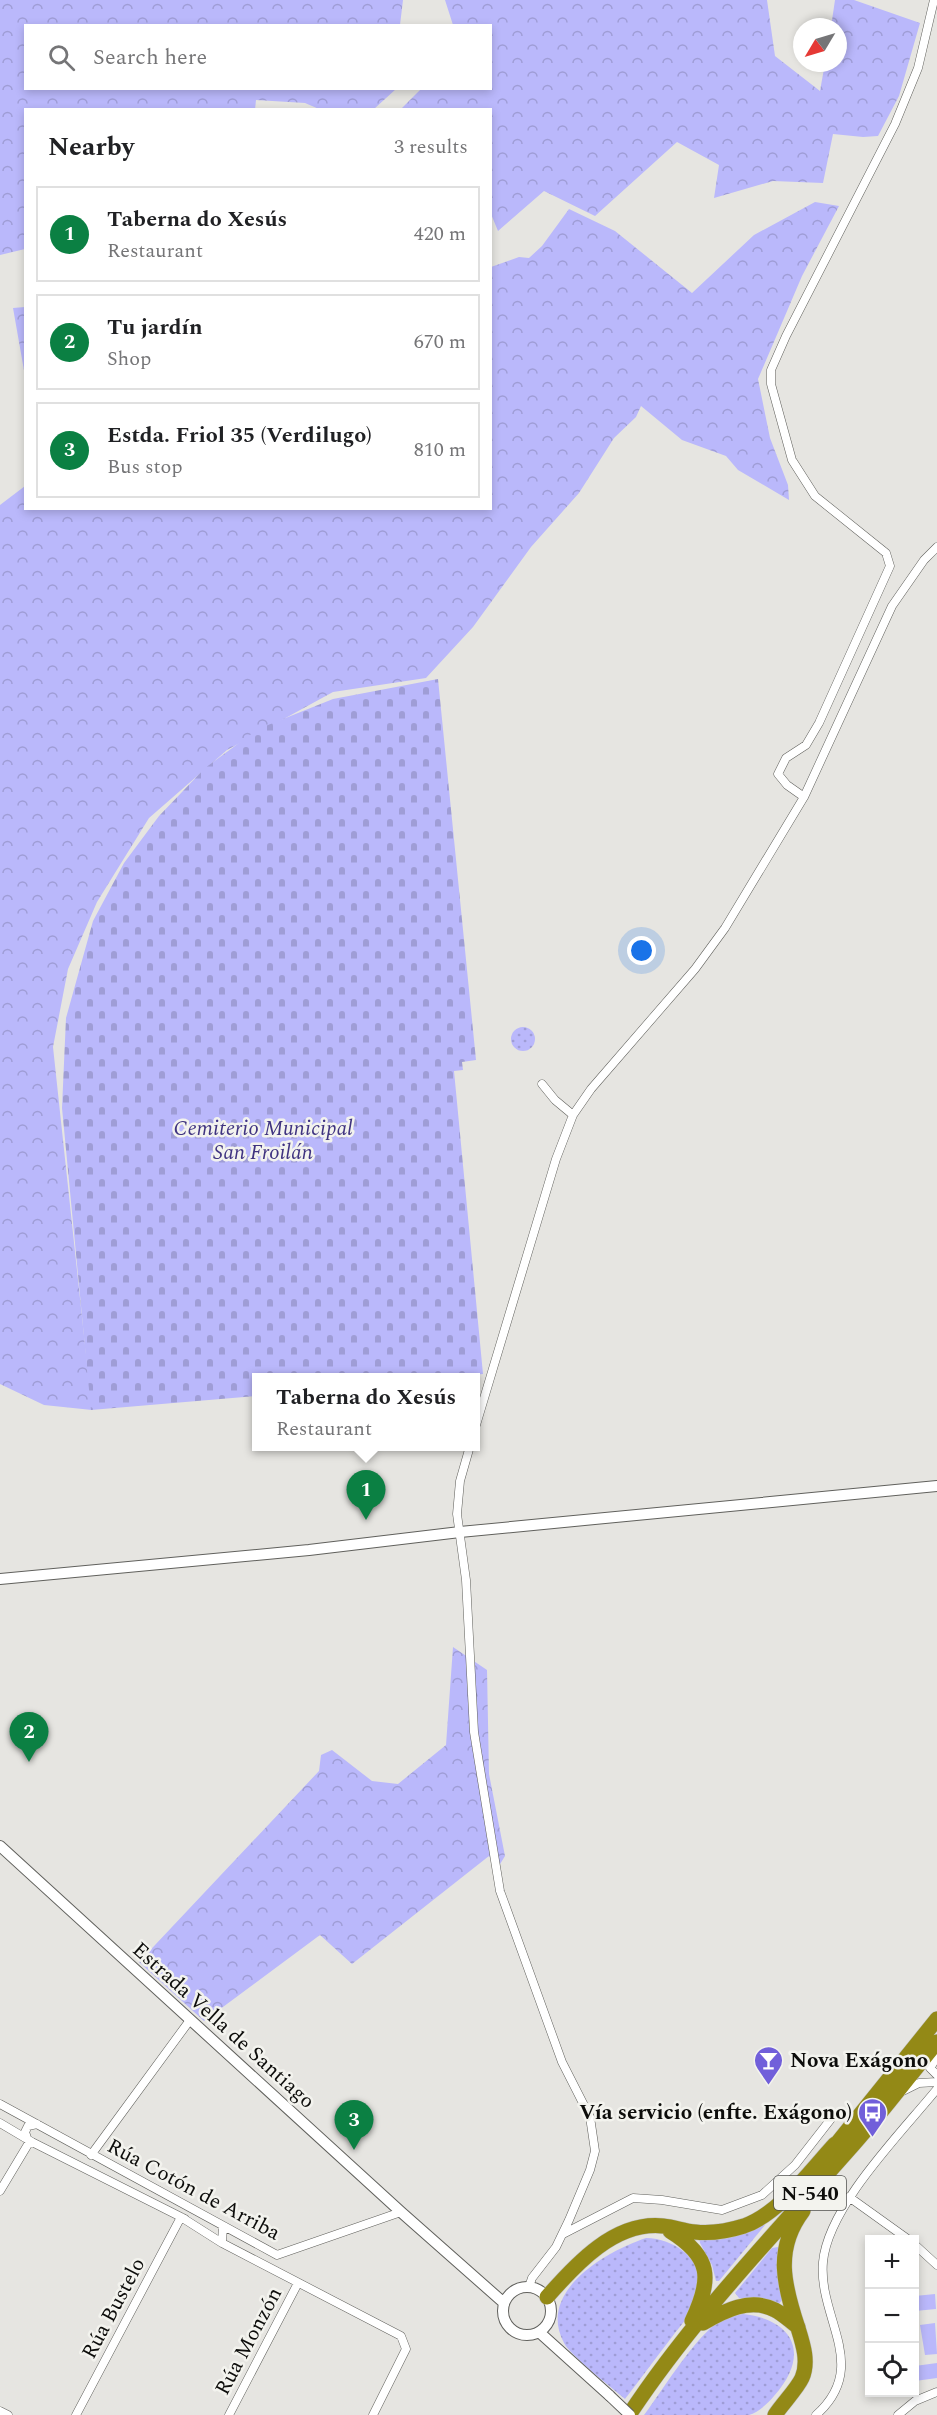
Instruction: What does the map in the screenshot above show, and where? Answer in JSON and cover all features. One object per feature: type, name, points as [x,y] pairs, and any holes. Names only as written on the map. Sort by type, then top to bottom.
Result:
[{"type":"highway","name":"N-540","points":[[629,2415],[683,2341],[841,2149],[937,2019]]},
{"type":"highway","name":"N-540","points":[[841,2149],[892,2098],[937,2042]]},
{"type":"highway","points":[[547,2297],[592,2251],[636,2227],[663,2226],[694,2232],[719,2233],[746,2225],[772,2211],[841,2149]]},
{"type":"highway","points":[[775,2415],[802,2378],[805,2365],[804,2347],[787,2295],[784,2267],[786,2240],[841,2149]]},
{"type":"highway","points":[[663,2226],[686,2241],[698,2255],[706,2274],[702,2302],[683,2341]]},
{"type":"highway","points":[[695,2328],[725,2310],[748,2304],[773,2309],[798,2327]]},
{"type":"highway","points":[[764,2415],[788,2395]]},
{"type":"main road","points":[[0,1579],[309,1551],[460,1532],[937,1486]]},
{"type":"main road","name":"Estrada Vella de Santiago","points":[[0,1846],[401,2212],[504,2302]]},
{"type":"main road","points":[[529,2287],[542,2292],[547,2297],[551,2311],[550,2318],[539,2332],[528,2336],[514,2332],[502,2315],[504,2302],[514,2290],[529,2287]]},
{"type":"main road","points":[[539,2332],[629,2415]]},
{"type":"street","points":[[804,797],[787,785],[778,774],[786,758],[806,745],[819,723],[890,566],[886,553],[816,496],[792,460],[771,384],[771,370],[786,336],[895,124],[918,68],[934,0]]},
{"type":"street","points":[[480,1412],[556,1160],[573,1115],[591,1089],[695,969],[725,928],[804,797],[892,606],[924,560],[937,547]]},
{"type":"street","points":[[542,1084],[555,1100],[573,1115]]},
{"type":"street","points":[[469,1451],[460,1481],[457,1514],[466,1580],[474,1732],[500,1891],[562,2062],[590,2117],[595,2151],[590,2170],[562,2235],[546,2263],[532,2278],[529,2287]]},
{"type":"street","points":[[91,2155],[190,2020]]},
{"type":"street","points":[[937,2057],[930,2068],[937,2075]]},
{"type":"street","points":[[892,2098],[908,2087],[920,2083],[937,2082]]},
{"type":"street","points":[[816,2415],[825,2407],[835,2391],[842,2373],[843,2356],[826,2297],[823,2262],[829,2237],[849,2197],[937,2089]]},
{"type":"street","name":"Rúa Cotón de Arriba","points":[[0,2104],[277,2255],[401,2212]]},
{"type":"street","points":[[562,2235],[633,2199],[662,2200],[722,2210],[762,2195],[795,2165],[834,2115]]},
{"type":"street","points":[[0,2123],[30,2141],[181,2217],[210,2230],[223,2226],[222,2242]]},
{"type":"street","points":[[28,2126],[40,2126],[44,2136],[40,2141],[30,2141],[26,2132],[28,2126]]},
{"type":"street","points":[[0,2190],[30,2141]]},
{"type":"street","points":[[849,2197],[902,2235]]},
{"type":"street","points":[[181,2217],[222,2242],[401,2336],[406,2349],[373,2415]]},
{"type":"street","name":"Rúa Bustelo","points":[[76,2415],[181,2217]]},
{"type":"street","points":[[919,2248],[937,2265]]},
{"type":"street","name":"Rúa Monzón","points":[[229,2415],[298,2283]]},
{"type":"street","points":[[898,2415],[915,2401],[937,2392]]},
{"type":"street","points":[[0,2411],[8,2415]]},
{"type":"green space","points":[[0,0],[403,0],[400,24],[24,24],[24,90],[395,90],[375,108],[317,108],[305,103],[256,100],[255,108],[24,108],[24,249],[0,255]]},
{"type":"green space","points":[[445,0],[767,0],[775,56],[820,91],[823,72],[847,72],[847,18],[832,18],[835,0],[854,0],[920,23],[899,96],[878,136],[833,134],[823,183],[773,181],[714,198],[719,165],[677,142],[595,216],[544,191],[498,231],[492,216],[492,108],[402,108],[420,90],[492,90],[492,24],[453,24]]},
{"type":"green space","points":[[815,202],[839,206],[802,276],[758,379],[770,438],[788,485],[789,500],[738,470],[726,456],[682,440],[641,406],[636,417],[614,438],[579,493],[531,547],[473,627],[426,678],[333,692],[227,750],[149,818],[97,902],[68,969],[53,1047],[92,1410],[44,1405],[0,1384],[0,505],[24,487],[24,510],[492,510],[492,267],[519,257],[529,258],[542,246],[569,209],[615,231],[692,293],[754,235]]},
{"type":"green space","points":[[24,307],[24,370],[13,308]]},
{"type":"green space","name":"Cemiterio Municipal San Froilán","points":[[438,679],[476,1060],[462,1062],[463,1070],[454,1071],[483,1374],[252,1373],[252,1396],[91,1410],[62,1108],[66,1018],[93,921],[124,863],[159,816],[205,768],[258,729],[333,699]]},
{"type":"green space","points":[[523,1027],[528,1028],[534,1034],[534,1044],[528,1050],[523,1051],[518,1050],[512,1044],[511,1039],[512,1034],[518,1028]]},
{"type":"green space","points":[[453,1647],[487,1670],[489,1774],[505,1856],[497,1869],[489,1856],[352,1964],[320,1935],[204,2021],[139,1962],[319,1771],[321,1755],[332,1750],[372,1781],[398,1784],[446,1745]]},
{"type":"green space","points":[[765,2225],[719,2281],[716,2281],[712,2265],[699,2238],[716,2240],[731,2238]]},
{"type":"green space","points":[[646,2238],[670,2243],[681,2249],[696,2266],[700,2289],[688,2316],[625,2399],[568,2349],[558,2324],[560,2306],[567,2290],[596,2263]]},
{"type":"green space","points":[[772,2248],[780,2249],[778,2279],[783,2299],[778,2305],[739,2298],[735,2293]]},
{"type":"green space","points":[[935,2294],[936,2309],[919,2311],[919,2296]]},
{"type":"green space","points":[[743,2314],[775,2324],[786,2332],[792,2342],[794,2354],[792,2367],[774,2396],[760,2410],[749,2415],[644,2415],[703,2335],[720,2321]]},
{"type":"green space","points":[[935,2323],[937,2354],[925,2355],[920,2325]]},
{"type":"green space","points":[[937,2363],[937,2378],[919,2380],[919,2365]]},
{"type":"place","name":"Taberna do Xesús","points":[[366,1520]]},
{"type":"place","name":"Tu jardín","points":[[29,1762]]},
{"type":"place","name":"Nova Exágono","points":[[769,2086]]},
{"type":"place","name":"Vía servicio (enfte. Exágono)","points":[[873,2138]]},
{"type":"place","name":"Estda. Friol 35 (Verdilugo)","points":[[354,2150]]}]
